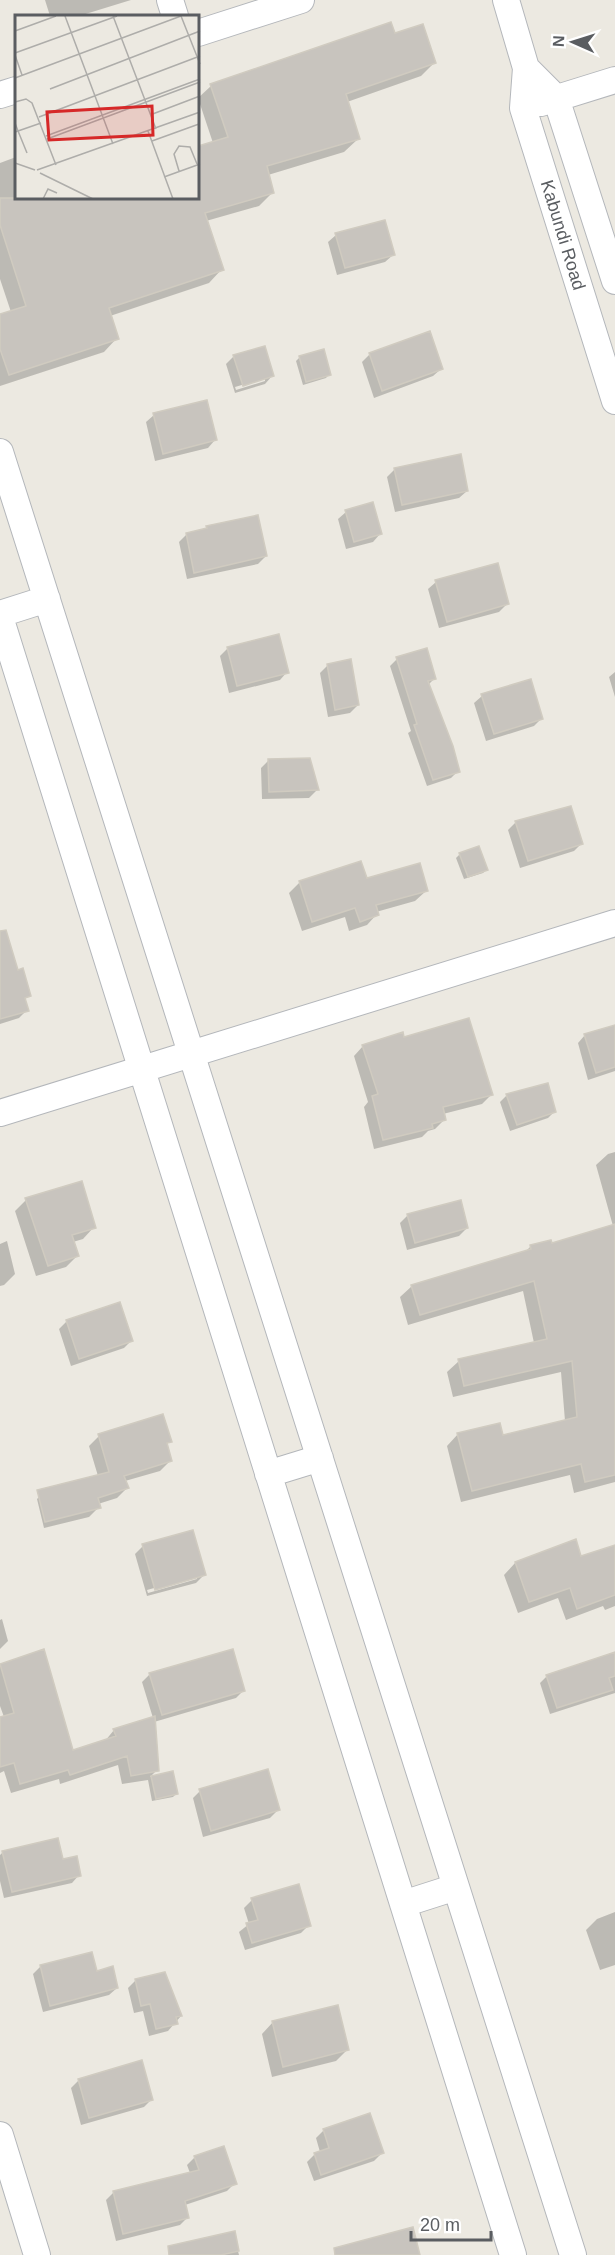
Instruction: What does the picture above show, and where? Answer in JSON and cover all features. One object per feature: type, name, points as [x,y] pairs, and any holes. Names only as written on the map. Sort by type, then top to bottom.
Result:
[{"type":"street","points":[[170,0],[175,15]]},
{"type":"street","points":[[200,32],[301,0]]},
{"type":"street","name":"Kabundi Road","points":[[507,0],[526,68],[523,108],[615,400]]},
{"type":"street","name":"Kabundi Road","points":[[526,68],[556,98],[615,281]]},
{"type":"street","points":[[523,108],[615,80]]},
{"type":"street","points":[[0,95],[15,90]]},
{"type":"street","points":[[0,452],[573,2255]]},
{"type":"street","points":[[47,599],[0,616],[513,2255]]},
{"type":"street","points":[[0,1113],[615,922]]},
{"type":"street","points":[[268,1474],[320,1458]]},
{"type":"street","points":[[403,1904],[456,1887]]},
{"type":"street","points":[[0,2135],[38,2255]]},
{"type":"building","points":[[391,22],[395,33],[423,24],[436,63],[346,94],[360,139],[267,166],[274,193],[205,213],[224,270],[109,308],[119,339],[9,375],[0,349],[0,314],[26,306],[0,225],[0,198],[15,198],[15,200],[200,200],[200,145],[228,137],[210,84]]},
{"type":"building","points":[[385,220],[395,255],[345,268],[335,233]]},
{"type":"building","points":[[430,331],[443,369],[382,391],[369,353]]},
{"type":"building","points":[[265,346],[274,376],[243,386],[233,355]]},
{"type":"building","points":[[324,349],[331,375],[306,382],[299,356]]},
{"type":"building","points":[[207,400],[217,440],[163,454],[153,413]]},
{"type":"building","points":[[461,454],[468,491],[402,505],[394,468]]},
{"type":"building","points":[[373,502],[382,534],[354,542],[345,510]]},
{"type":"building","points":[[258,515],[267,556],[194,573],[186,533],[207,528],[206,526]]},
{"type":"building","points":[[498,563],[509,604],[447,622],[435,580]]},
{"type":"building","points":[[279,634],[289,673],[237,686],[227,647]]},
{"type":"building","points":[[427,648],[436,679],[428,681],[453,746],[460,772],[433,780],[414,725],[417,724],[396,657]]},
{"type":"building","points":[[351,659],[359,705],[335,710],[327,664]]},
{"type":"building","points":[[531,679],[543,719],[494,734],[481,694]]},
{"type":"building","points":[[310,758],[319,790],[269,792],[268,759]]},
{"type":"building","points":[[571,806],[583,844],[528,861],[515,821]]},
{"type":"building","points":[[479,846],[488,870],[468,877],[459,853]]},
{"type":"building","points":[[361,861],[367,878],[420,863],[428,891],[376,905],[379,915],[360,922],[355,908],[312,922],[299,881]]},
{"type":"building","points":[[6,930],[18,970],[23,968],[31,996],[25,998],[29,1011],[0,1019],[0,931]]},
{"type":"building","points":[[469,1018],[493,1095],[443,1107],[446,1120],[432,1124],[433,1128],[383,1140],[372,1096],[378,1094],[362,1045],[403,1032],[404,1037]]},
{"type":"building","points":[[615,1025],[615,1067],[596,1073],[584,1034]]},
{"type":"building","points":[[548,1083],[556,1112],[517,1125],[506,1094]]},
{"type":"building","points":[[82,1181],[96,1228],[72,1235],[79,1256],[48,1266],[25,1198]]},
{"type":"building","points":[[461,1200],[468,1228],[415,1243],[407,1214]]},
{"type":"building","points":[[615,1224],[615,1475],[585,1482],[581,1464],[472,1491],[457,1433],[500,1423],[503,1435],[577,1417],[572,1361],[464,1386],[458,1359],[547,1339],[534,1281],[420,1315],[411,1285],[531,1249],[530,1245],[551,1240],[552,1243]]},
{"type":"building","points":[[120,1302],[133,1341],[79,1359],[66,1320]]},
{"type":"building","points":[[163,1414],[172,1442],[167,1443],[172,1461],[124,1476],[129,1488],[98,1498],[101,1508],[45,1522],[37,1490],[109,1472],[98,1434]]},
{"type":"building","points":[[193,1530],[206,1575],[155,1590],[142,1544]]},
{"type":"building","points":[[576,1539],[581,1556],[615,1545],[615,1595],[577,1609],[570,1588],[529,1602],[515,1562]]},
{"type":"building","points":[[44,1649],[73,1750],[116,1736],[113,1729],[155,1716],[159,1771],[131,1776],[127,1756],[70,1775],[68,1770],[20,1784],[14,1763],[0,1767],[0,1717],[14,1713],[0,1664]]},
{"type":"building","points":[[233,1649],[245,1691],[162,1715],[149,1673]]},
{"type":"building","points":[[615,1652],[615,1676],[609,1678],[613,1690],[557,1708],[546,1675]]},
{"type":"building","points":[[268,1769],[280,1810],[211,1831],[199,1789]]},
{"type":"building","points":[[173,1771],[178,1794],[156,1799],[151,1776]]},
{"type":"building","points":[[58,1838],[63,1859],[77,1856],[81,1876],[12,1892],[2,1851]]},
{"type":"building","points":[[299,1884],[311,1926],[252,1943],[246,1923],[258,1920],[251,1898]]},
{"type":"building","points":[[92,1952],[97,1971],[113,1966],[118,1988],[50,2006],[40,1965]]},
{"type":"building","points":[[165,1972],[182,2016],[176,2017],[178,2024],[156,2029],[150,2004],[141,2006],[135,1979]]},
{"type":"building","points":[[338,2005],[349,2050],[283,2067],[272,2021]]},
{"type":"building","points":[[142,2060],[153,2100],[89,2118],[78,2079]]},
{"type":"building","points":[[370,2113],[384,2153],[321,2175],[314,2153],[329,2148],[323,2129]]},
{"type":"building","points":[[224,2146],[237,2184],[185,2201],[189,2218],[123,2234],[113,2191],[199,2170],[194,2156]]},
{"type":"building","points":[[413,2227],[420,2255],[335,2255],[334,2248]]},
{"type":"building","points":[[235,2231],[239,2251],[221,2255],[169,2255],[168,2246]]}]
